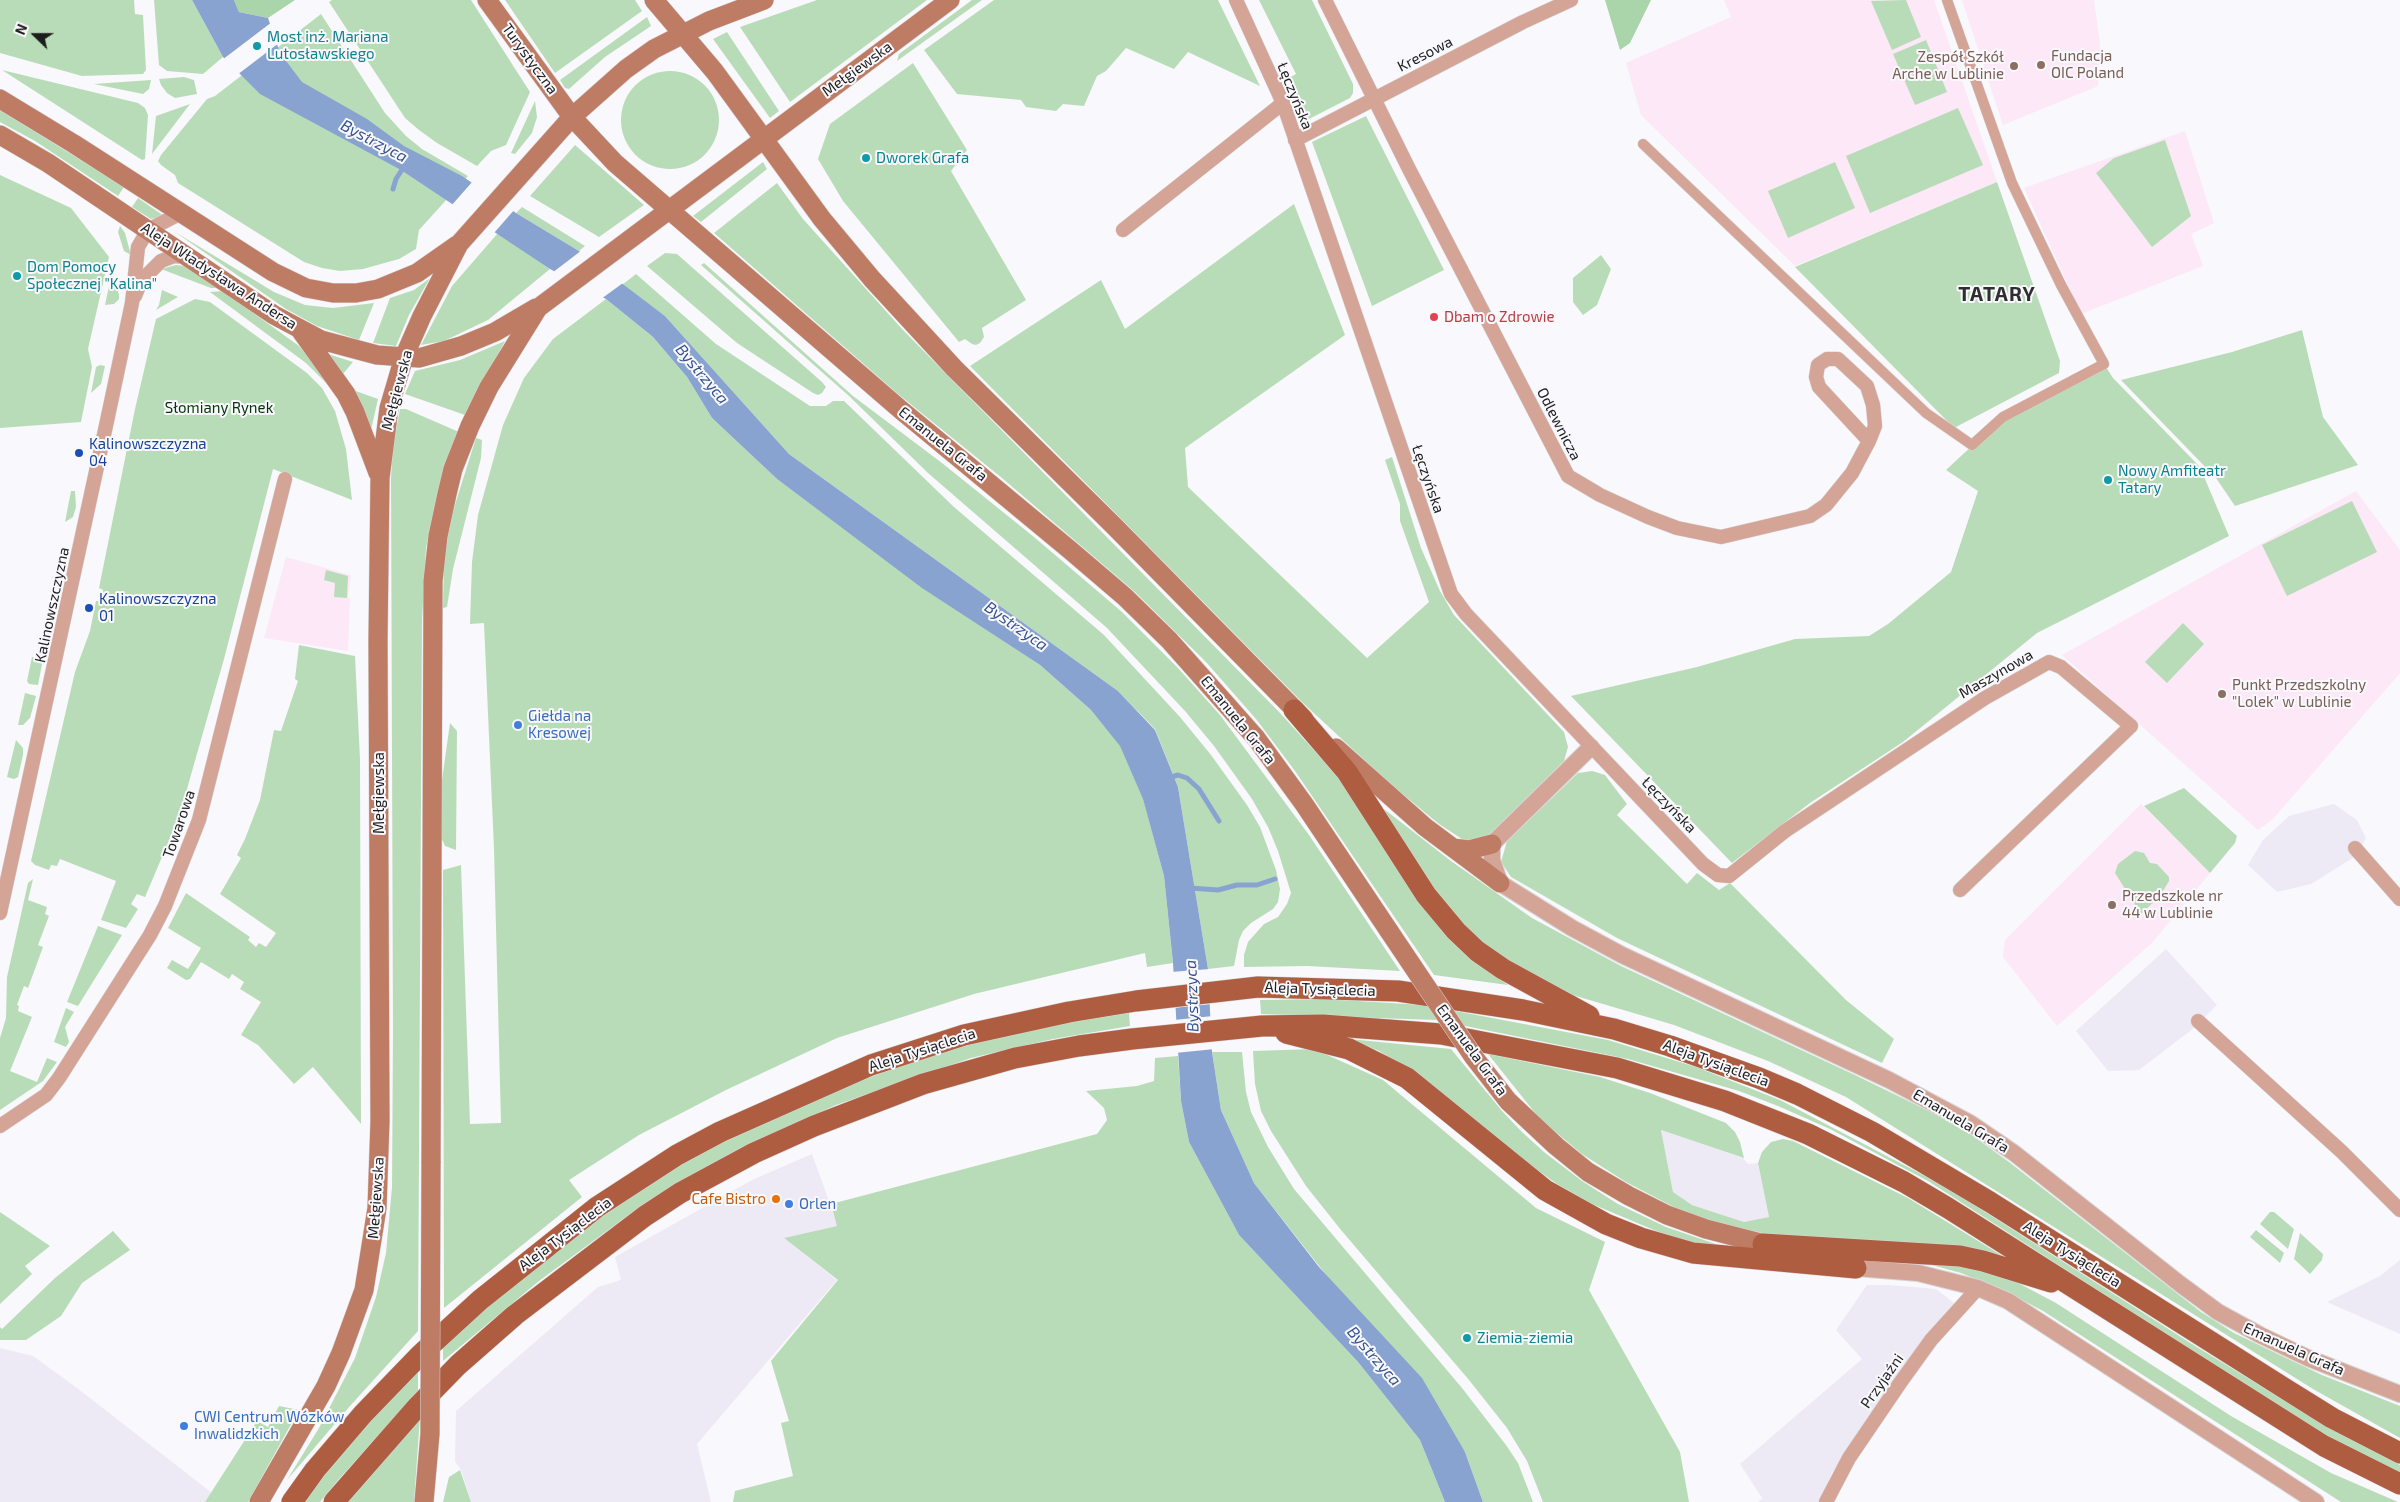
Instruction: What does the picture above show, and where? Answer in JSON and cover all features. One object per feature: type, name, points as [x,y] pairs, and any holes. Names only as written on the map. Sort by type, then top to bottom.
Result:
[{"type":"main road","name":"Turystyczna","points":[[487,0],[572,117],[615,163],[670,210]]},
{"type":"main road","points":[[654,0],[683,33],[822,219],[893,302],[954,368],[1114,526],[1294,710],[1347,772],[1426,895],[1463,938],[1477,951],[1525,983],[1614,1029]]},
{"type":"main road","points":[[683,33],[764,0]]},
{"type":"main road","name":"Mełgiewska","points":[[670,210],[763,138],[950,0]]},
{"type":"main road","name":"Mełgiewska","points":[[259,1502],[326,1386],[342,1353],[364,1290],[377,1208],[380,1121],[378,650],[380,478],[389,408],[404,357],[422,316],[459,244],[572,117],[643,55],[683,33]]},
{"type":"main road","points":[[0,99],[281,277],[306,288],[333,293],[369,292],[400,282],[417,273],[459,244]]},
{"type":"main road","name":"Aleja Władysława Andersa","points":[[0,135],[48,163],[274,315],[322,340],[377,355],[419,358],[448,352],[495,332],[538,308]]},
{"type":"main road","points":[[424,1502],[430,1434],[432,627],[433,581],[438,536],[453,470],[470,426],[489,387],[538,308],[670,210]]},
{"type":"main road","name":"Emanuela Grafa","points":[[670,210],[901,410],[1111,586],[1169,640],[1256,738],[1304,804],[1473,1056],[1508,1101],[1569,1157],[1588,1172],[1629,1196],[1690,1224],[1735,1238],[1856,1268]]},
{"type":"main road","points":[[300,330],[346,394],[355,412],[380,478]]},
{"type":"main road","points":[[1294,710],[1425,827],[1500,883]]},
{"type":"main road","points":[[1452,848],[1470,850],[1492,844]]},
{"type":"main road","name":"Aleja Tysiąclecia","points":[[292,1502],[363,1414],[420,1354],[456,1321],[597,1207],[677,1155],[767,1110],[829,1082],[898,1056],[1010,1024],[1136,1001],[1258,987],[1398,991],[1513,1008],[1614,1029],[1734,1068],[1797,1094],[1872,1132],[1990,1202],[2292,1393],[2400,1453]]},
{"type":"main road","points":[[1262,1026],[1349,1049],[1407,1078],[1545,1190],[1606,1224],[1641,1238],[1693,1253],[1856,1268]]},
{"type":"main road","name":"Aleja Tysiąclecia","points":[[334,1502],[397,1428],[480,1345],[561,1277],[614,1237],[680,1193],[754,1153],[814,1126],[923,1084],[1049,1051],[1132,1039],[1262,1026],[1356,1026],[1441,1034],[1617,1068],[1707,1095],[1808,1134],[1904,1182],[1980,1227],[2324,1446],[2400,1484]]},
{"type":"main road","points":[[1763,1244],[1960,1256],[1984,1260],[2078,1291]]},
{"type":"street","name":"Łęczyńska","points":[[1236,0],[1282,103],[1452,594],[1466,614],[1703,864],[1718,876],[1729,876]]},
{"type":"street","name":"Odlewnicza","points":[[1325,0],[1568,476],[1600,495],[1648,517],[1677,528],[1721,537],[1810,516],[1826,505],[1852,473],[1868,441],[1875,426],[1873,405],[1866,386],[1838,359],[1827,359],[1818,365],[1816,377],[1819,387],[1868,441]]},
{"type":"street","name":"Kresowa","points":[[1295,140],[1523,22],[1571,0]]},
{"type":"street","points":[[1643,144],[1926,413],[1972,445],[2003,418],[2104,364],[2062,285],[2012,183],[1948,0]]},
{"type":"street","points":[[1123,230],[1282,103]]},
{"type":"street","points":[[148,230],[181,213]]},
{"type":"street","name":"Kalinowszczyzna","points":[[0,913],[50,693],[132,303],[138,247],[148,230]]},
{"type":"street","name":"Kalinowszczyzna","points":[[132,303],[141,281],[161,261],[174,256],[188,256]]},
{"type":"street","name":"Towarowa","points":[[0,1126],[46,1095],[79,1049],[150,935],[165,906],[199,820],[285,479]]},
{"type":"street","name":"Maszynowa","points":[[1729,876],[1785,830],[1985,698],[2049,662],[2061,667],[2131,726],[1960,890]]},
{"type":"street","points":[[1500,883],[1492,860],[1492,844],[1591,747]]},
{"type":"street","points":[[2355,848],[2400,899]]},
{"type":"street","name":"Emanuela Grafa","points":[[1500,883],[1572,928],[1622,955],[1889,1080],[1970,1123],[2014,1153],[2218,1312],[2308,1358],[2400,1394]]},
{"type":"street","points":[[2198,1021],[2342,1152],[2400,1210]]},
{"type":"street","points":[[1856,1268],[1918,1273],[1978,1288],[2023,1310],[2316,1502]]},
{"type":"street","name":"Przyjaźni","points":[[1826,1502],[1849,1458],[1910,1369],[1931,1340],[1978,1288]]},
{"type":"shaded area","points":[[1724,0],[1934,0],[1997,182],[1795,266],[1641,115],[1626,63],[1731,17]]},
{"type":"shaded area","name":"Fundacja OIC Poland","points":[[1962,0],[2094,0],[2100,44],[2098,86],[2003,125]]},
{"type":"shaded area","points":[[2185,131],[2214,223],[2191,234],[2203,266],[2081,314],[2024,188]]},
{"type":"shaded area","points":[[2356,491],[2400,550],[2400,673],[2273,819],[2258,830],[2062,655]]},
{"type":"shaded area","points":[[286,557],[351,575],[348,597],[350,598],[348,651],[264,638]]},
{"type":"shaded area","name":"Przedszkole nr 44 w Lublinie","points":[[2141,804],[2210,873],[2152,943],[2057,1026],[2003,957],[2005,940]]},
{"type":"shaded area","points":[[2334,804],[2357,820],[2366,838],[2356,856],[2311,884],[2277,892],[2248,865],[2263,840],[2289,816]]},
{"type":"shaded area","points":[[2166,949],[2217,1005],[2194,1028],[2139,1070],[2108,1071],[2076,1031]]},
{"type":"shaded area","points":[[1661,1130],[1743,1158],[1748,1164],[1758,1163],[1769,1217],[1744,1222],[1692,1205],[1673,1192]]},
{"type":"shaded area","points":[[812,1154],[838,1226],[784,1238],[837,1280],[697,1444],[711,1502],[471,1502],[461,1470],[455,1461],[456,1411],[598,1287],[621,1280],[615,1257],[752,1180]]},
{"type":"shaded area","points":[[2400,1260],[2400,1334],[2327,1302],[2380,1276]]},
{"type":"shaded area","points":[[1867,1285],[1936,1289],[1954,1303],[1899,1374],[1832,1473],[1819,1502],[1758,1502],[1762,1498],[1740,1464],[1862,1359],[1836,1330]]},
{"type":"shaded area","points":[[0,1348],[33,1356],[212,1493],[205,1502],[0,1502]]},
{"type":"green space","points":[[0,0],[134,0],[135,14],[143,15],[146,70],[143,74],[82,76],[0,53]]},
{"type":"green space","points":[[154,0],[192,0],[223,57],[203,74],[167,71],[159,65]]},
{"type":"green space","points":[[234,0],[295,0],[268,18],[239,12]]},
{"type":"green space","points":[[332,0],[471,0],[530,92],[506,145],[491,151],[477,166],[437,143],[419,130],[405,118],[329,2]]},
{"type":"green space","points":[[505,0],[635,0],[642,11],[555,73]]},
{"type":"green space","points":[[817,0],[927,0],[790,102],[740,27]]},
{"type":"green space","points":[[972,0],[982,0],[897,61],[899,54]]},
{"type":"green space","points":[[994,0],[1218,0],[1260,86],[1188,52],[1174,69],[1126,48],[1106,71],[1097,76],[1084,106],[1063,104],[1056,111],[1026,107],[1021,100],[957,94],[924,50]]},
{"type":"green space","points":[[1259,0],[1312,0],[1353,84],[1353,93],[1350,98],[1307,120],[1305,119],[1289,78],[1296,74]]},
{"type":"green space","points":[[1605,0],[1651,0],[1630,43],[1620,50]]},
{"type":"green space","points":[[1906,0],[1921,37],[1892,50],[1871,1]]},
{"type":"green space","points":[[321,14],[385,113],[406,136],[422,149],[468,176],[419,230],[416,249],[399,259],[363,269],[340,271],[304,262],[178,183],[175,175],[158,161],[207,99],[215,96]]},
{"type":"green space","points":[[647,17],[651,26],[605,57],[569,89],[565,88],[560,80]]},
{"type":"green space","points":[[727,32],[779,111],[770,118],[713,39]]},
{"type":"green space","points":[[1926,40],[1947,92],[1915,105],[1893,54]]},
{"type":"green space","points":[[913,63],[967,150],[951,171],[1026,300],[982,328],[984,337],[976,345],[965,339],[959,342],[843,201],[818,159],[830,124]]},
{"type":"green space","points":[[2,70],[138,103],[145,108],[148,115],[145,159],[142,160]]},
{"type":"green space","points":[[670,71],[689,75],[704,86],[715,101],[719,120],[715,139],[704,154],[689,165],[670,169],[651,165],[636,154],[625,139],[621,120],[625,101],[636,86],[651,75]]},
{"type":"green space","points":[[184,77],[194,80],[197,94],[175,98],[167,93],[159,79]]},
{"type":"green space","points":[[151,80],[149,89],[143,94],[94,84]]},
{"type":"green space","points":[[535,101],[537,117],[532,133],[515,154],[511,153]]},
{"type":"green space","points":[[190,104],[152,154],[156,116]]},
{"type":"green space","points":[[1958,108],[1983,165],[1870,213],[1846,156]]},
{"type":"green space","points":[[0,110],[124,187],[118,196],[35,141],[0,122]]},
{"type":"green space","points":[[1366,116],[1444,270],[1372,306],[1312,142]]},
{"type":"green space","points":[[2165,140],[2191,216],[2152,247],[2096,173],[2114,158]]},
{"type":"green space","points":[[575,145],[644,205],[599,237],[530,196]]},
{"type":"green space","points":[[763,162],[767,169],[701,222],[693,216]]},
{"type":"green space","points":[[1835,162],[1855,208],[1788,238],[1768,191]]},
{"type":"green space","points":[[0,175],[71,208],[109,257],[88,349],[92,367],[81,422],[0,428]]},
{"type":"green space","points":[[1997,182],[2060,361],[2059,373],[1954,428],[1795,267]]},
{"type":"green space","points":[[777,183],[803,219],[903,330],[1281,714],[1342,781],[1475,961],[1508,985],[1434,975],[1295,771],[1256,719],[1206,662],[1135,592],[1002,478],[898,394],[714,233]]},
{"type":"green space","points":[[138,198],[164,216],[151,219],[132,207]]},
{"type":"green space","points":[[1294,204],[1345,335],[1185,448],[1188,487],[1367,658],[1429,602],[1400,521],[1400,504],[1385,460],[1392,457],[1421,548],[1440,591],[1454,615],[1564,732],[1568,747],[1564,761],[1490,834],[1477,839],[1465,841],[1439,824],[1388,782],[1302,702],[970,366],[1101,280],[1125,329]]},
{"type":"green space","points":[[522,207],[585,246],[579,251],[516,213]]},
{"type":"green space","points":[[120,226],[125,233],[131,255],[124,251],[118,232]]},
{"type":"green space","points":[[175,232],[274,292],[305,305],[333,308],[374,303],[359,340],[317,326],[286,309]]},
{"type":"green space","points":[[498,233],[550,269],[488,320],[444,341],[421,345],[452,286]]},
{"type":"green space","points":[[665,253],[677,254],[822,382],[826,387],[822,393],[818,395],[813,393],[737,343],[647,266]]},
{"type":"green space","points":[[1601,255],[1611,269],[1597,305],[1583,315],[1573,302],[1573,278]]},
{"type":"green space","points":[[704,263],[853,396],[942,463],[1034,537],[1122,612],[1178,668],[1220,715],[1309,835],[1400,971],[1307,966],[1244,967],[1244,955],[1248,942],[1264,924],[1278,917],[1287,904],[1291,893],[1278,851],[1268,827],[1252,799],[1214,746],[1185,711],[1107,628],[928,473],[849,396],[701,265]]},
{"type":"green space","points":[[176,265],[185,266],[217,288],[211,288],[161,269]]},
{"type":"green space","points":[[636,274],[716,344],[810,406],[826,406],[833,401],[844,401],[954,507],[1104,635],[1180,717],[1211,755],[1247,805],[1260,827],[1276,870],[1280,889],[1278,902],[1273,909],[1251,923],[1243,931],[1239,940],[1234,966],[1208,969],[1178,787],[1155,729],[1118,691],[789,454],[665,316],[622,285]]},
{"type":"green space","points":[[111,277],[119,294],[119,299],[114,304],[105,305]]},
{"type":"green space","points":[[430,278],[409,315],[396,346],[373,343],[390,298],[414,290]]},
{"type":"green space","points":[[162,290],[178,297],[156,310],[159,305]]},
{"type":"green space","points":[[223,291],[299,346],[331,383],[328,385],[306,363],[210,292]]},
{"type":"green space","name":"Słomiany Rynek","points":[[195,299],[210,302],[307,373],[322,388],[335,411],[346,449],[352,500],[273,469],[224,659],[179,817],[145,897],[137,894],[131,904],[138,909],[126,928],[101,920],[116,881],[60,859],[57,866],[51,865],[49,870],[35,865],[31,861],[75,672],[90,631],[96,601],[101,601],[103,590],[99,588],[135,409],[156,319]]},
{"type":"green space","points":[[606,299],[653,337],[687,377],[712,418],[777,479],[922,587],[1040,665],[1091,710],[1120,745],[1143,798],[1164,876],[1173,963],[1147,967],[1145,953],[974,994],[837,1038],[726,1090],[639,1135],[569,1180],[582,1197],[444,1308],[443,870],[461,865],[470,1124],[501,1123],[494,849],[484,623],[470,624],[472,562],[478,515],[503,425],[524,378],[553,339]]},
{"type":"green space","points":[[2302,330],[2323,417],[2358,465],[2235,506],[2216,478],[2121,380],[2232,352]]},
{"type":"green space","points":[[505,341],[465,415],[405,394],[415,371],[460,360]]},
{"type":"green space","points":[[328,354],[353,362],[342,375]]},
{"type":"green space","points":[[2104,364],[2113,378],[2200,467],[2229,536],[2037,633],[1903,742],[1810,803],[1732,863],[1571,696],[1697,667],[1795,639],[1869,636],[1888,624],[1951,572],[1978,491],[1946,470],[2003,417]]},
{"type":"green space","points":[[100,365],[105,366],[101,384],[91,393],[96,367]]},
{"type":"green space","points":[[353,390],[378,399],[371,430],[364,409]]},
{"type":"green space","points":[[400,409],[406,409],[459,432],[438,492],[426,548],[422,620],[418,1331],[350,1406],[287,1480],[319,1428],[355,1358],[376,1297],[386,1253],[392,1187],[391,478],[393,447]]},
{"type":"green space","points":[[476,438],[482,440],[481,458],[453,569],[447,607],[443,608],[444,557],[452,514]]},
{"type":"green space","points":[[71,491],[75,491],[76,507],[73,517],[65,522]]},
{"type":"green space","points":[[2352,501],[2377,552],[2287,596],[2262,545]]},
{"type":"green space","points":[[326,570],[348,576],[347,598],[334,597],[335,583],[324,580]]},
{"type":"green space","points":[[2183,623],[2204,644],[2167,683],[2145,662]]},
{"type":"green space","points":[[299,645],[355,656],[360,759],[361,1124],[313,1067],[294,1084],[258,1045],[241,1035],[261,1002],[240,989],[244,982],[232,974],[229,979],[201,962],[190,979],[186,980],[167,968],[172,960],[188,969],[201,948],[168,928],[186,893],[250,937],[248,940],[256,947],[259,943],[266,947],[276,933],[220,894],[241,858],[237,855],[260,800],[274,730],[281,731],[298,681],[295,679]]},
{"type":"green space","points":[[32,657],[43,659],[38,685],[29,684],[27,681]]},
{"type":"green space","points":[[25,693],[36,696],[30,718],[23,725],[18,725]]},
{"type":"green space","points":[[450,723],[457,731],[456,850],[445,846],[441,837],[442,780]]},
{"type":"green space","points":[[16,740],[23,748],[23,755],[18,777],[14,779],[7,777]]},
{"type":"green space","points":[[1592,771],[1605,775],[1627,804],[1617,815],[1687,884],[1697,873],[1719,890],[1730,883],[1846,1000],[1894,1039],[1882,1063],[1617,938],[1511,877],[1501,862],[1507,841],[1578,773]]},
{"type":"green space","points":[[2184,788],[2237,836],[2235,843],[2210,873],[2144,806]]},
{"type":"green space","points":[[1384,809],[1451,861],[1532,918],[1621,966],[1855,1075],[1935,1114],[1973,1136],[2201,1312],[2234,1333],[2322,1375],[2400,1406],[2400,1438],[2313,1389],[1846,1097],[1768,1061],[1674,1025],[1549,988],[1472,936],[1428,884]]},
{"type":"green space","points":[[2135,851],[2144,853],[2150,863],[2157,864],[2169,877],[2169,881],[2160,896],[2141,914],[2115,873],[2118,864]]},
{"type":"green space","points":[[33,879],[28,900],[47,907],[45,914],[49,916],[38,945],[43,947],[28,988],[24,986],[17,1005],[19,1006],[18,1011],[32,1017],[10,1071],[37,1082],[47,1058],[57,1062],[43,1081],[0,1110],[0,1038],[6,1018],[7,977],[28,883]]},
{"type":"green space","points":[[98,926],[122,935],[78,1006],[67,1002]]},
{"type":"green space","points":[[1324,999],[1424,1005],[1608,1040],[1696,1067],[1780,1100],[1946,1187],[2192,1344],[2318,1421],[2400,1465],[2400,1473],[2315,1430],[1928,1181],[1830,1129],[1778,1106],[1739,1091],[1628,1059],[1436,1020],[1261,1014],[1260,1000]]},
{"type":"green space","points":[[66,1008],[74,1012],[65,1027],[69,1042],[66,1047],[54,1042]]},
{"type":"green space","points":[[1129,1013],[1130,1026],[1053,1039],[971,1058],[836,1105],[757,1141],[682,1180],[634,1211],[539,1281],[443,1361],[443,1341],[575,1235],[674,1168],[711,1147],[830,1093],[909,1062],[968,1045],[1052,1025]]},
{"type":"green space","points":[[1349,1039],[1451,1049],[1502,1111],[1522,1132],[1544,1152],[1582,1181],[1618,1204],[1666,1227],[1745,1254],[1692,1246],[1592,1204],[1557,1184],[1516,1155],[1406,1068],[1379,1051]]},
{"type":"green space","points":[[1314,1049],[1383,1080],[1536,1208],[1605,1242],[1589,1290],[1680,1452],[1689,1502],[1543,1502],[1527,1461],[1507,1428],[1306,1186],[1271,1131],[1261,1111],[1255,1084],[1253,1051]]},
{"type":"green space","points":[[1212,1052],[1242,1052],[1246,1092],[1251,1112],[1268,1147],[1294,1189],[1462,1388],[1506,1445],[1518,1463],[1533,1502],[1483,1502],[1465,1452],[1254,1183],[1221,1110]]},
{"type":"green space","points":[[1488,1054],[1600,1077],[1650,1093],[1726,1123],[1735,1132],[1744,1158],[1661,1130],[1673,1192],[1692,1205],[1744,1222],[1769,1217],[1758,1163],[1762,1152],[1771,1142],[1783,1139],[1793,1141],[1908,1198],[2001,1255],[1945,1245],[1783,1238],[1687,1214],[1626,1182],[1582,1154],[1540,1119]]},
{"type":"green space","points":[[1178,1056],[1181,1101],[1189,1142],[1239,1235],[1358,1362],[1420,1440],[1445,1502],[733,1502],[735,1491],[793,1476],[781,1423],[789,1421],[771,1361],[838,1280],[784,1238],[837,1226],[831,1204],[1097,1134],[1107,1120],[1104,1108],[1086,1091],[1137,1086],[1154,1081],[1155,1058]]},
{"type":"green space","points":[[0,1212],[50,1246],[25,1266],[32,1274],[0,1304]]},
{"type":"green space","points":[[2270,1212],[2274,1212],[2294,1229],[2288,1249],[2260,1224]]},
{"type":"green space","points":[[2256,1230],[2284,1253],[2280,1263],[2250,1237]]},
{"type":"green space","points":[[113,1231],[130,1250],[82,1283],[61,1316],[26,1340],[0,1340],[0,1327],[2,1329],[55,1278]]},
{"type":"green space","points":[[2300,1233],[2323,1254],[2322,1260],[2310,1274],[2294,1259]]},
{"type":"green space","points":[[1921,1262],[1956,1264],[2005,1276],[2056,1303],[2231,1416],[2331,1473],[2398,1502],[2341,1502],[2043,1311],[2005,1291],[1961,1273]]},
{"type":"green space","points":[[418,1369],[418,1392],[320,1502],[304,1502],[350,1443]]},
{"type":"green space","points":[[279,1406],[299,1410],[248,1502],[205,1502],[257,1421],[268,1427]]},
{"type":"green space","points":[[420,1417],[414,1502],[347,1502]]},
{"type":"green space","points":[[460,1470],[471,1502],[443,1502],[449,1477]]},
{"type":"water","name":"Bystrzyca","points":[[192,0],[234,0],[239,12],[268,18],[280,53],[302,82],[367,119],[404,146],[462,176],[516,213],[579,251],[665,316],[789,454],[1118,691],[1155,730],[1178,787],[1208,969],[1212,1052],[1221,1110],[1254,1183],[1319,1267],[1422,1378],[1465,1452],[1483,1502],[1445,1502],[1420,1440],[1358,1362],[1239,1235],[1189,1142],[1181,1101],[1173,963],[1164,876],[1143,799],[1120,746],[1091,710],[1040,665],[922,588],[777,479],[712,418],[687,377],[653,337],[606,299],[550,269],[401,170],[260,94],[223,57]]},
{"type":"pier","points":[[272,22],[279,43],[237,75],[222,60]]},
{"type":"pier","points":[[473,181],[515,209],[494,233],[451,206]]},
{"type":"pier","points":[[582,250],[623,283],[601,299],[552,273]]},
{"type":"pier","points":[[1210,969],[1212,1004],[1173,1008],[1171,972]]},
{"type":"pier","points":[[1213,1016],[1215,1049],[1175,1053],[1174,1020]]},
{"type":"waterway","name":"Bystrzyca","points":[[393,189],[396,179],[405,165]]},
{"type":"waterway","points":[[1168,778],[1178,775],[1187,778],[1199,789],[1219,821]]},
{"type":"waterway","points":[[1190,888],[1218,890],[1237,885],[1257,885],[1275,879]]},
{"type":"place","name":"Most inż. Mariana Lutosławskiego","points":[[257,46]]},
{"type":"place","name":"Fundacja OIC Poland","points":[[2041,65]]},
{"type":"place","name":"Zespół Szkół Arche w Lublinie","points":[[2014,66]]},
{"type":"place","name":"Dworek Grafa","points":[[866,158]]},
{"type":"place","name":"Dom Pomocy Społecznej \"Kalina\"","points":[[17,276]]},
{"type":"place","name":"Dbam o Zdrowie","points":[[1434,317]]},
{"type":"place","name":"Kalinowszczyzna 04","points":[[79,453]]},
{"type":"place","name":"Nowy Amfiteatr Tatary","points":[[2108,480]]},
{"type":"place","name":"Kalinowszczyzna 01","points":[[89,608]]},
{"type":"place","name":"Punkt Przedszkolny \"Lolek\" w Lublinie","points":[[2222,694]]},
{"type":"place","name":"Giełda na Kresowej","points":[[518,725]]},
{"type":"place","name":"Przedszkole nr 44 w Lublinie","points":[[2112,905]]},
{"type":"place","name":"Cafe Bistro","points":[[776,1199]]},
{"type":"place","name":"Orlen","points":[[789,1204]]},
{"type":"place","name":"Ziemia-ziemia","points":[[1467,1338]]},
{"type":"place","name":"CWI Centrum Wózków Inwalidzkich","points":[[184,1426]]},
{"type":"district","name":"TATARY","points":[[1997,294]]}]
